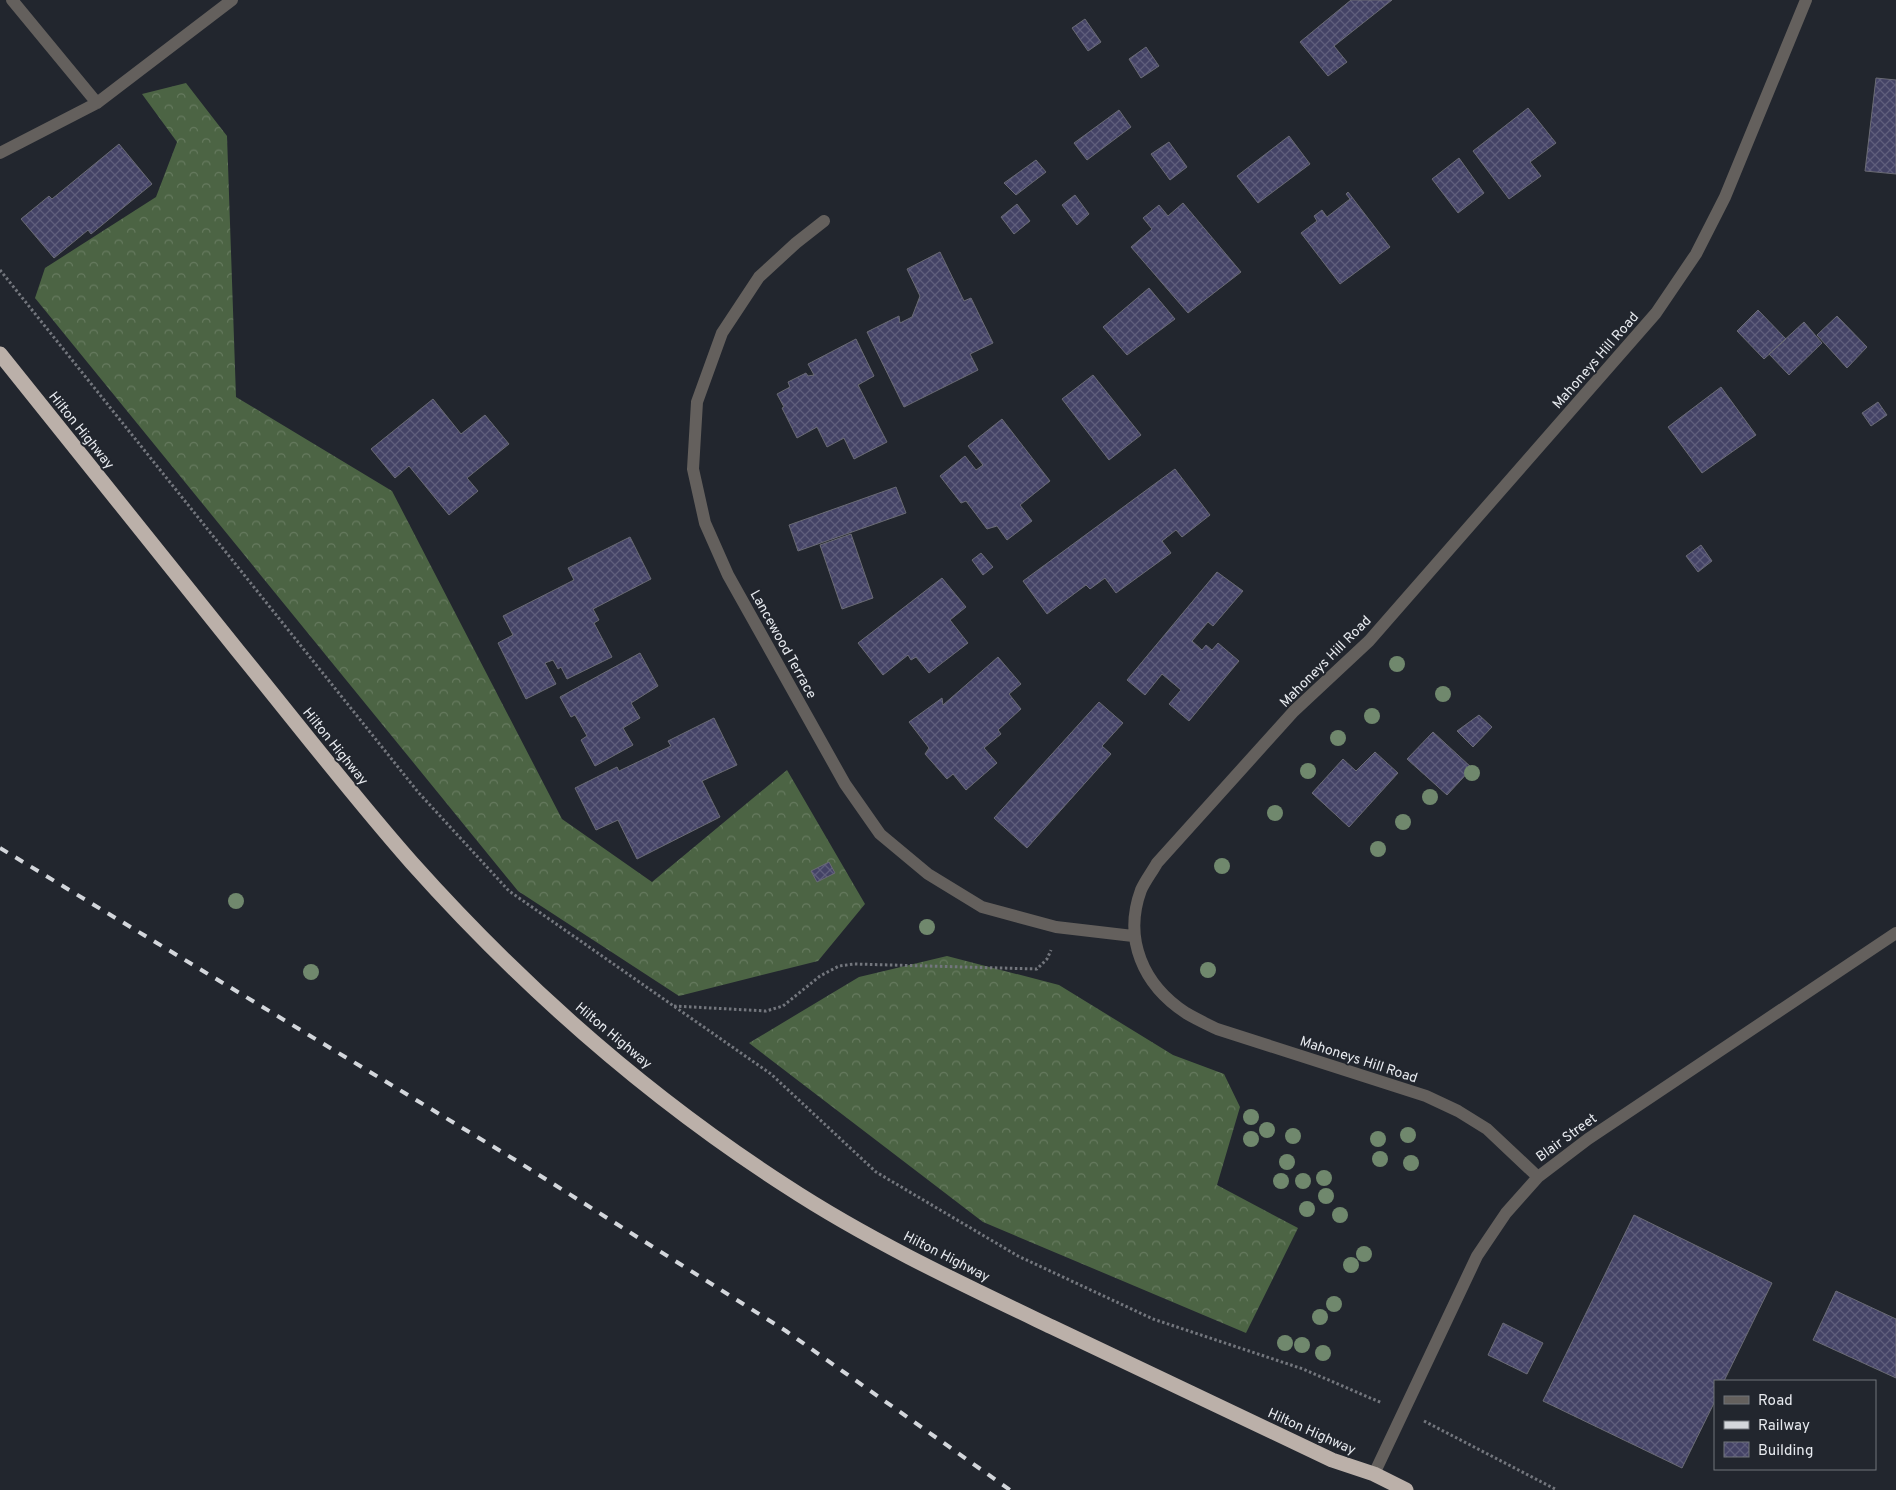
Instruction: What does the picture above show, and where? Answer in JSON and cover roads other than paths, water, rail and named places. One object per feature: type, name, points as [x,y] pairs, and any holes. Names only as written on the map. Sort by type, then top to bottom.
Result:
[{"type":"highway","name":"Hilton Highway","points":[[0,354],[349,788],[412,863],[482,937],[552,1004],[629,1071],[710,1133],[788,1187],[875,1238],[1021,1312],[1323,1456],[1374,1474],[1406,1490]]},
{"type":"street","points":[[12,0],[97,103]]},
{"type":"street","points":[[0,152],[97,103],[232,0]]},
{"type":"street","name":"Mahoneys Hill Road","points":[[1538,1177],[1487,1130],[1458,1111],[1426,1096],[1217,1029],[1186,1012],[1160,989],[1142,966],[1133,936],[1135,912],[1142,889],[1157,864],[1294,711],[1369,641],[1656,313],[1696,254],[1725,197],[1806,0]]},
{"type":"street","name":"Lancewood Terrace","points":[[824,221],[796,243],[759,277],[722,333],[697,402],[693,469],[705,523],[728,575],[845,784],[880,834],[928,874],[982,907],[1056,927],[1133,936]]},
{"type":"street","name":"Blair Street","points":[[1374,1474],[1477,1256],[1506,1213],[1538,1177],[1588,1139],[1896,932]]},
{"type":"railway","points":[[0,848],[517,1161],[786,1331],[1010,1490]]}]
